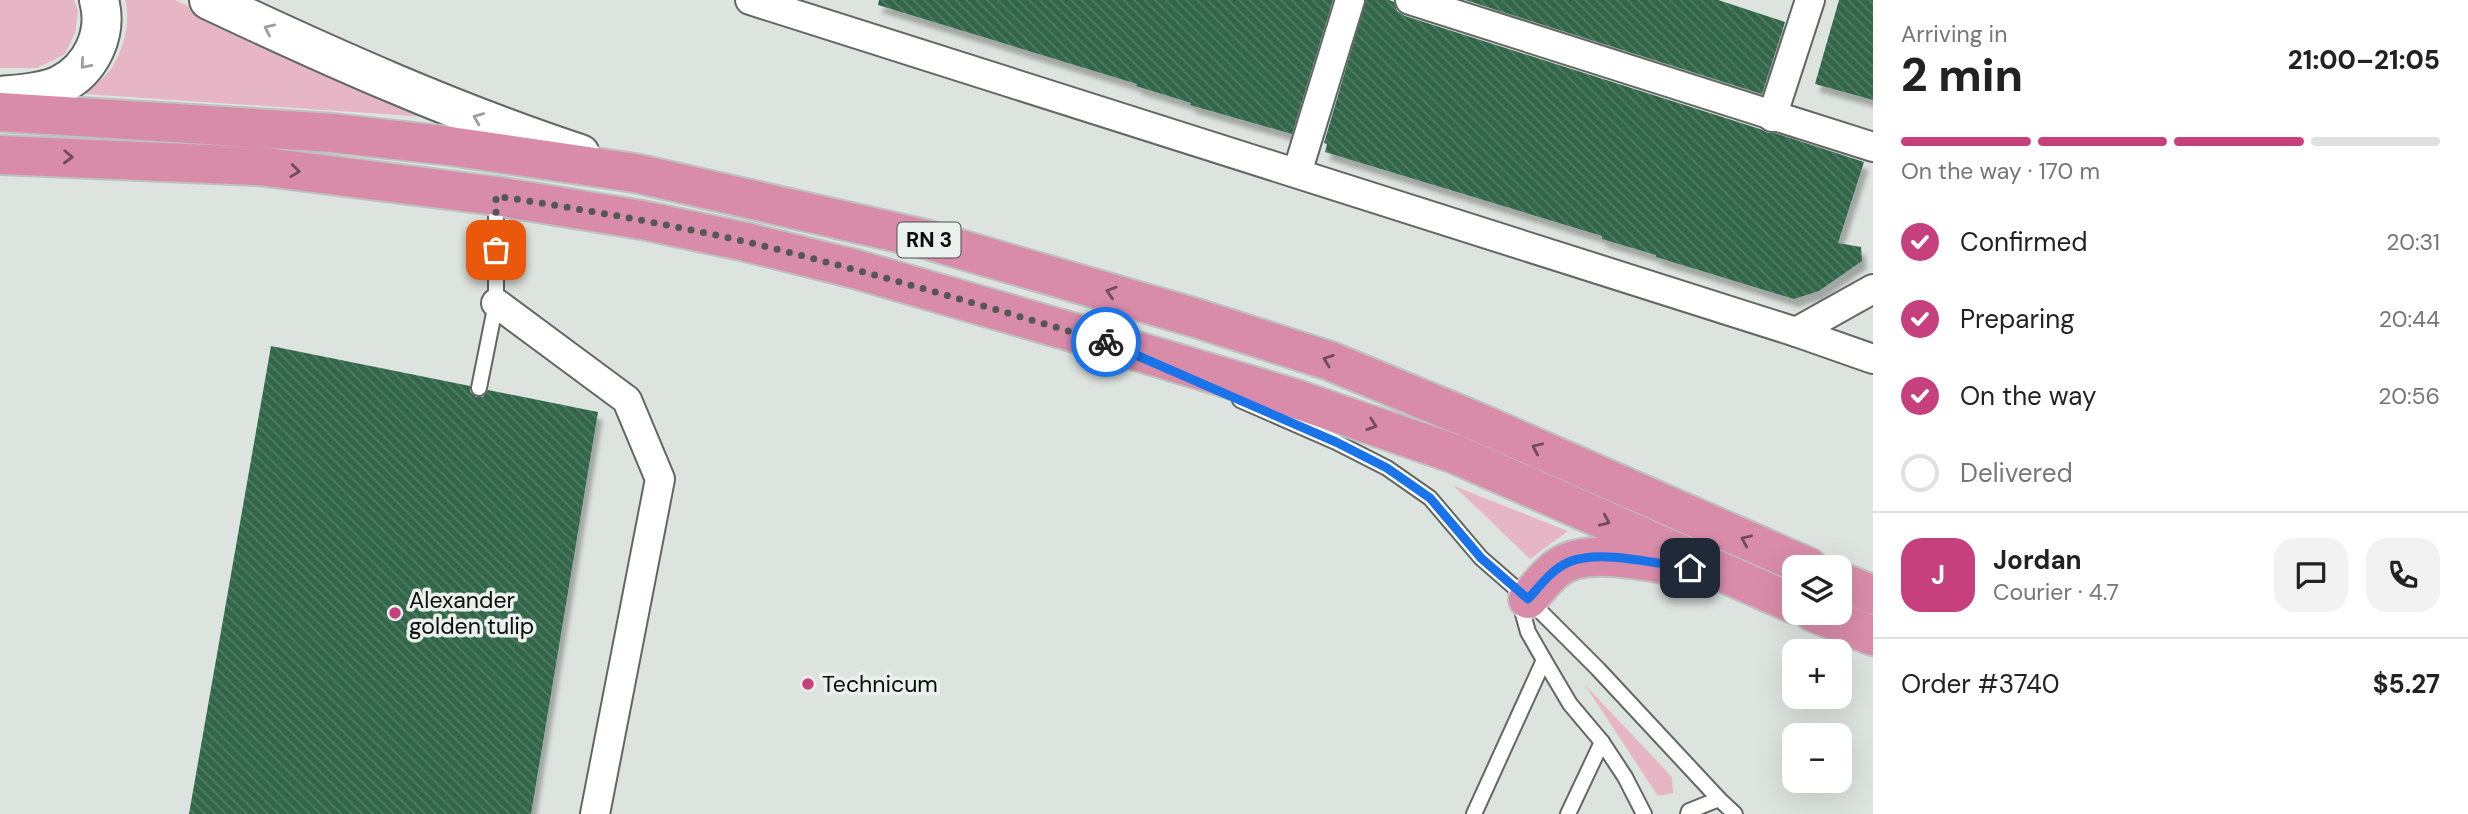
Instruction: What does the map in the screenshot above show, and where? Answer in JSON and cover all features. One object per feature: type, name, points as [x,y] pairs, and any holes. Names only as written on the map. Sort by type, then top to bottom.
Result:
[{"type":"highway","name":"RN 3","points":[[0,112],[346,135],[450,146],[635,173],[925,239],[1183,314],[1330,361],[1494,429],[1782,556]]},
{"type":"highway","name":"RN 3","points":[[0,155],[258,166],[496,196],[642,220],[855,269],[1293,398],[1455,454],[1782,599]]},
{"type":"highway","points":[[1528,599],[1550,574],[1568,562],[1588,557],[1716,571]]},
{"type":"highway","points":[[1852,586],[1873,595]]},
{"type":"highway","points":[[1846,625],[1873,636]]},
{"type":"main road","points":[[0,96],[41,91],[61,84],[75,75],[93,55],[100,35],[102,19],[99,0]]},
{"type":"main road","points":[[209,0],[332,58],[496,125],[635,173]]},
{"type":"street","points":[[1297,173],[1350,0]]},
{"type":"street","points":[[1410,0],[1873,147]]},
{"type":"street","points":[[1772,117],[1810,0]]},
{"type":"street","points":[[767,3],[1796,332],[1873,359]]},
{"type":"street","points":[[1796,332],[1873,289]]},
{"type":"street","points":[[496,303],[627,400],[660,480],[595,814]]},
{"type":"lane","points":[[479,388],[496,303],[496,196]]},
{"type":"lane","points":[[1114,344],[1336,442],[1387,468],[1430,498],[1481,558],[1528,599],[1598,669],[1735,814]]},
{"type":"lane","points":[[1528,599],[1523,614],[1528,632],[1570,704],[1602,742],[1625,777],[1644,814]]},
{"type":"lane","points":[[1474,814],[1544,660]]},
{"type":"lane","points":[[1568,814],[1602,742]]},
{"type":"lane","points":[[1688,814],[1689,811],[1718,799]]},
{"type":"shaded area","points":[[0,0],[74,0],[78,11],[75,33],[65,54],[37,68],[0,68]]},
{"type":"shaded area","points":[[125,0],[175,0],[428,117],[85,94],[104,77],[117,59],[127,25]]},
{"type":"shaded area","points":[[1454,486],[1568,531],[1530,559]]},
{"type":"shaded area","points":[[1585,685],[1672,777],[1673,793],[1658,796]]},
{"type":"building","points":[[879,0],[1333,0],[1292,134],[1190,105],[1191,103],[1136,86],[1137,84],[878,5]]},
{"type":"building","points":[[1366,0],[1389,0],[1394,2],[1397,11],[1405,16],[1864,162],[1838,243],[1861,247],[1862,261],[1819,291],[1794,299],[1656,257],[1602,239],[1602,236],[1325,152],[1327,144],[1324,143]]},
{"type":"building","points":[[1465,0],[1718,0],[1785,22],[1762,94]]},
{"type":"building","points":[[1839,0],[1873,0],[1873,100],[1815,84]]},
{"type":"building","name":"Alexander golden tulip","points":[[271,346],[470,386],[470,392],[476,397],[483,397],[488,390],[598,412],[531,814],[189,814]]},
{"type":"way so far","points":[[496,250],[496,196],[642,220],[746,242],[855,269],[1106,342]]},
{"type":"place","name":"Alexander golden tulip","points":[[395,613]]},
{"type":"place","name":"Technicum","points":[[808,684]]},
{"type":"route","points":[[1106,342],[1336,442],[1387,468],[1430,498],[1481,558],[1528,599],[1550,574],[1568,562],[1588,557],[1690,568]]}]
